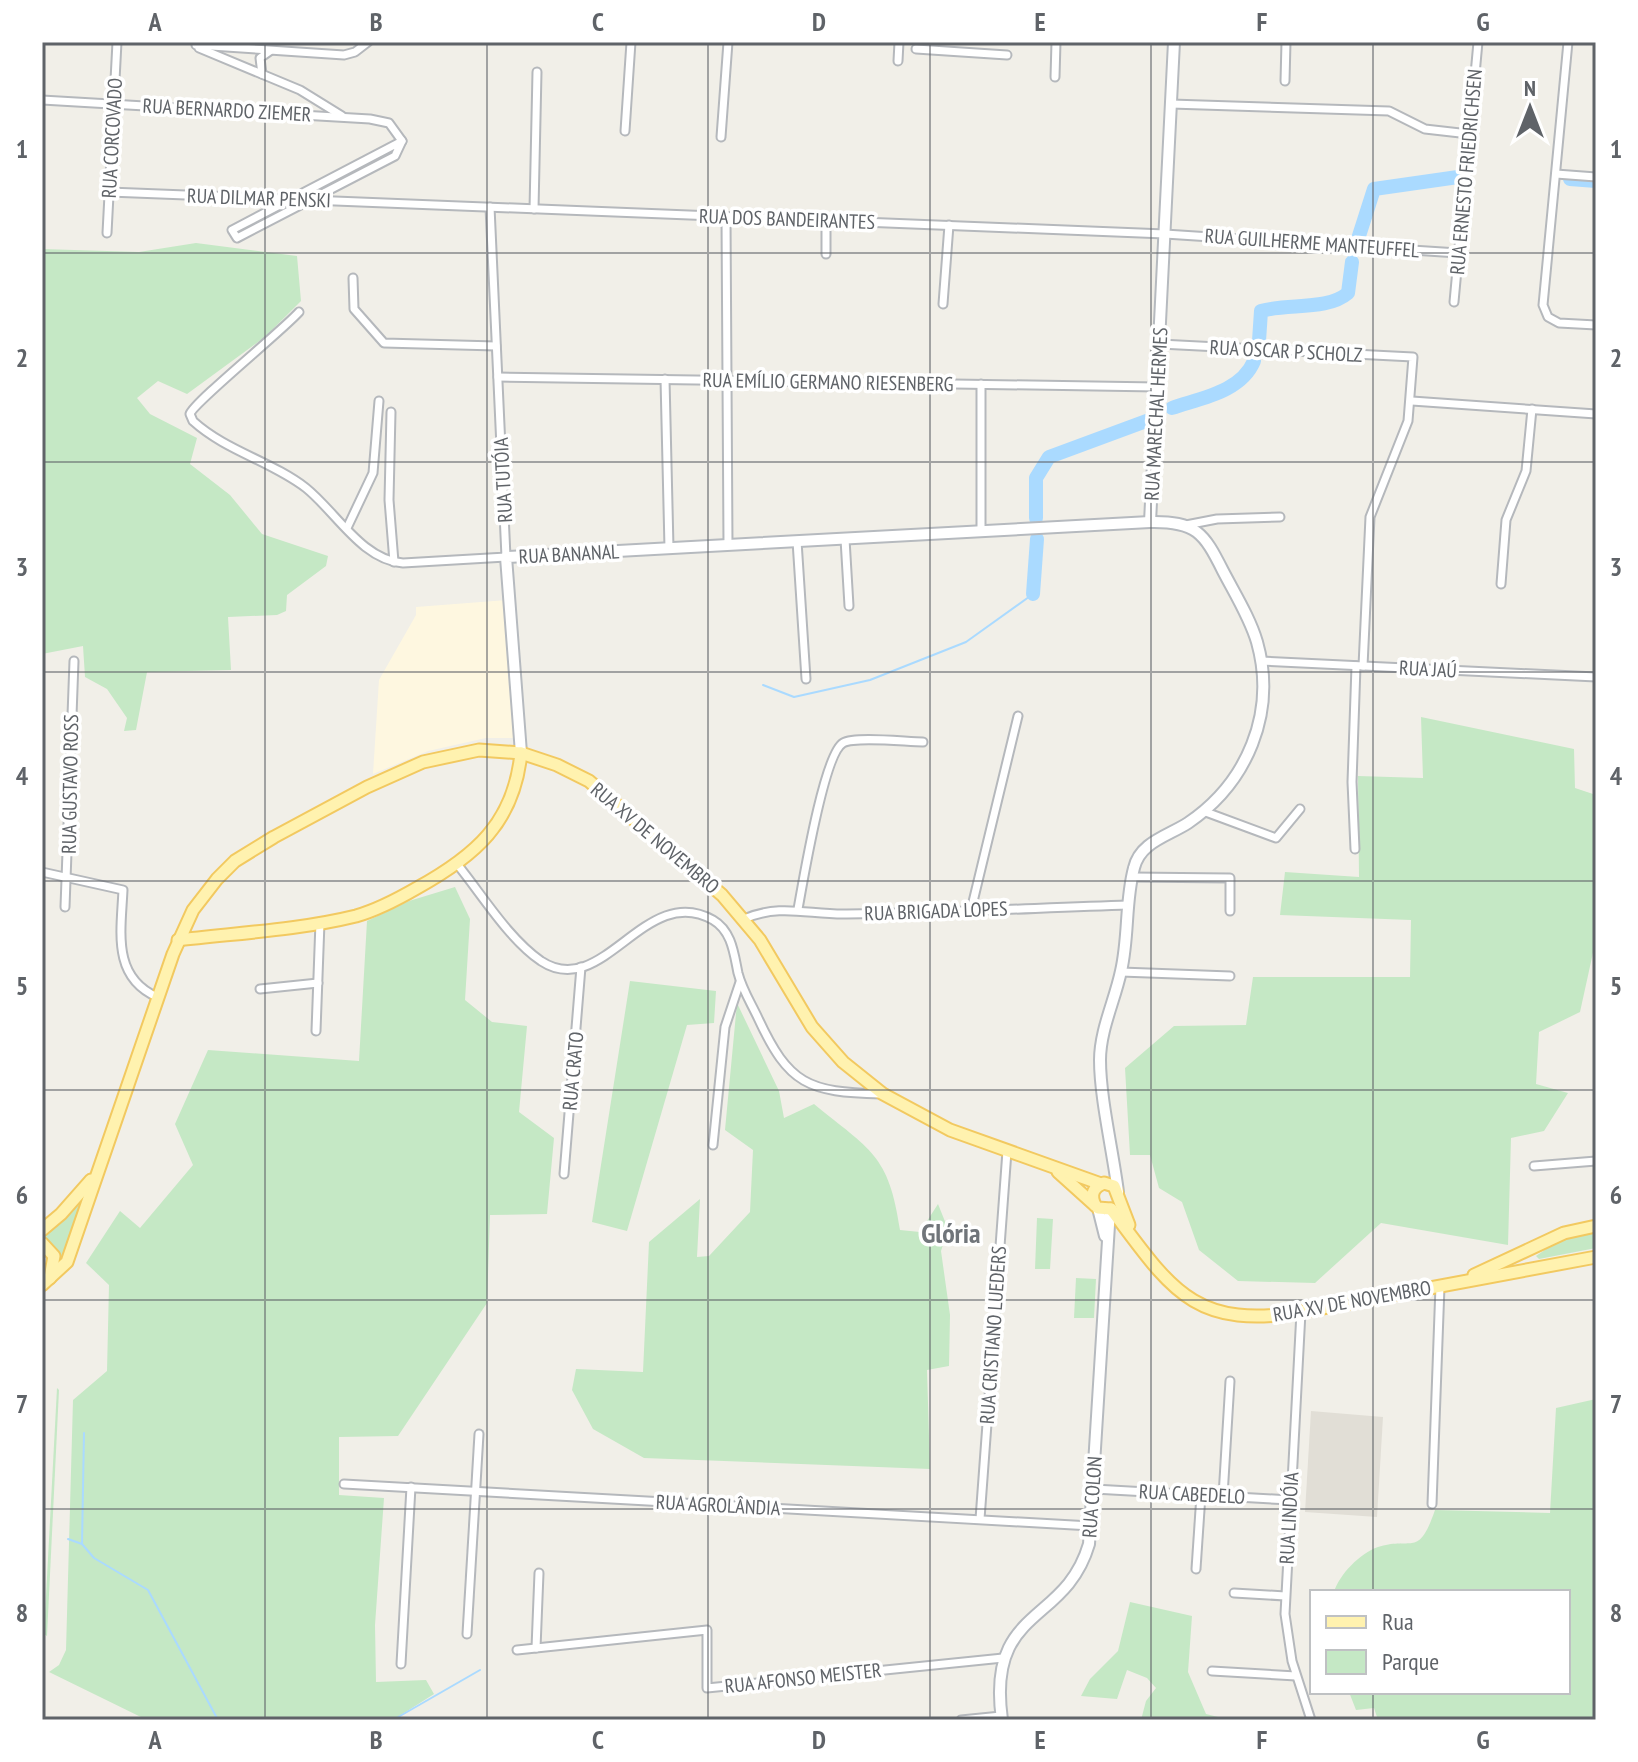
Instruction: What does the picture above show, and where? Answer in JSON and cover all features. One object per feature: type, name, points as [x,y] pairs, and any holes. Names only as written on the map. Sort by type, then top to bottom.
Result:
[{"type":"main road","name":"RUA XV DE NOVEMBRO","points":[[46,1282],[67,1262],[178,940],[193,910],[217,879],[235,861],[274,837],[367,787],[423,762],[479,750],[521,753],[557,765],[589,781],[710,883],[744,919],[812,1027],[843,1062],[883,1094],[930,1122],[1051,1167],[1114,1186],[1133,1237]]},
{"type":"main road","points":[[178,940],[320,922],[380,907],[457,864],[482,845],[496,826],[516,782],[521,753]]},
{"type":"main road","name":"RUA XV DE NOVEMBRO","points":[[1051,1167],[1103,1208],[1133,1237],[1163,1278],[1202,1305],[1251,1317],[1301,1312],[1596,1257]]},
{"type":"main road","name":"RUA XV DE NOVEMBRO","points":[[42,1230],[71,1204],[96,1173]]},
{"type":"main road","points":[[1102,1183],[1093,1192],[1103,1208],[1119,1194]]},
{"type":"main road","name":"RUA XV DE NOVEMBRO","points":[[1459,1282],[1574,1229],[1596,1226]]},
{"type":"main road","points":[[42,1243],[54,1256],[54,1272],[46,1282]]},
{"type":"main road","points":[[1533,1269],[1533,1251],[1541,1244]]},
{"type":"street","name":"RUA CORCOVADO","points":[[107,233],[117,42]]},
{"type":"street","points":[[194,44],[344,55],[355,52],[368,42]]},
{"type":"street","points":[[625,131],[631,42]]},
{"type":"street","points":[[721,137],[728,42]]},
{"type":"street","points":[[898,61],[899,42]]},
{"type":"street","points":[[981,42],[981,53]]},
{"type":"street","points":[[1055,77],[1056,42]]},
{"type":"street","name":"RUA MARECHAL HERMES","points":[[1174,42],[1150,522],[1186,525]]},
{"type":"street","points":[[1285,81],[1286,42]]},
{"type":"street","name":"RUA ERNESTO FRIEDRICHSEN","points":[[1454,302],[1478,42]]},
{"type":"street","points":[[1568,42],[1543,305],[1548,317],[1559,323],[1596,325]]},
{"type":"street","points":[[194,44],[300,90],[344,117]]},
{"type":"street","points":[[240,66],[235,57],[245,49]]},
{"type":"street","points":[[916,49],[1007,55]]},
{"type":"street","points":[[262,74],[260,58],[270,50]]},
{"type":"street","points":[[534,209],[537,72]]},
{"type":"street","name":"RUA BERNARDO ZIEMER","points":[[42,100],[344,117],[389,123],[402,141]]},
{"type":"street","points":[[1171,104],[1389,111],[1425,129],[1469,134]]},
{"type":"street","points":[[402,141],[395,156],[237,238],[232,230],[290,199],[402,141]]},
{"type":"street","points":[[1556,174],[1596,177]]},
{"type":"street","name":"RUA DILMAR PENSKI","points":[[109,192],[408,204]]},
{"type":"street","name":"RUA DOS BANDEIRANTES","points":[[408,204],[1165,234]]},
{"type":"street","name":"RUA TUTÓIA","points":[[490,207],[506,557],[521,753]]},
{"type":"street","points":[[726,217],[730,380],[728,545]]},
{"type":"street","points":[[826,221],[826,254]]},
{"type":"street","points":[[943,304],[949,225]]},
{"type":"street","name":"RUA GUILHERME MANTEUFFEL","points":[[1165,234],[1458,253]]},
{"type":"street","points":[[353,278],[354,309],[384,343],[496,346]]},
{"type":"street","points":[[299,312],[256,355],[198,401],[190,414],[193,421],[208,433],[303,486],[378,557],[394,562],[389,500],[391,412]]},
{"type":"street","name":"RUA OSCAR P SCHOLZ","points":[[1160,344],[1413,357],[1412,401]]},
{"type":"street","name":"RUA EMÍLIO GERMANO RIESENBERG","points":[[498,377],[1157,387]]},
{"type":"street","points":[[665,379],[669,548]]},
{"type":"street","points":[[981,384],[981,531]]},
{"type":"street","points":[[347,528],[373,473],[379,401]]},
{"type":"street","points":[[1355,849],[1352,782],[1370,517],[1394,462],[1412,401],[1596,414]]},
{"type":"street","points":[[1501,584],[1506,520],[1526,471],[1532,409]]},
{"type":"street","points":[[1186,525],[1227,518],[1280,517]]},
{"type":"street","name":"RUA BANANAL","points":[[394,562],[1150,522]]},
{"type":"street","points":[[1119,1194],[1100,1063],[1121,972],[1132,877],[1138,857],[1145,848],[1203,811],[1240,770],[1256,741],[1262,698],[1261,661],[1253,630],[1211,547],[1203,535],[1186,525]]},
{"type":"street","points":[[845,539],[849,606]]},
{"type":"street","points":[[797,541],[806,679]]},
{"type":"street","name":"RUA GUSTAVO ROSS","points":[[65,907],[74,661]]},
{"type":"street","name":"RUA JAÚ","points":[[1261,661],[1596,677]]},
{"type":"street","points":[[971,910],[1018,716]]},
{"type":"street","points":[[798,909],[826,774],[837,749],[848,741],[923,742]]},
{"type":"street","points":[[1203,811],[1276,838],[1300,809]]},
{"type":"street","points":[[457,864],[519,941],[541,961],[556,967],[581,967],[604,958],[646,924],[684,913],[709,918],[726,933],[740,982],[777,1056],[793,1076],[820,1087],[883,1094]]},
{"type":"street","points":[[42,872],[123,890],[122,959],[132,979],[157,997]]},
{"type":"street","points":[[1132,877],[1230,878],[1230,911]]},
{"type":"street","name":"RUA BRIGADA LOPES","points":[[744,919],[776,909],[844,914],[1129,905]]},
{"type":"street","points":[[316,1031],[320,922]]},
{"type":"street","name":"RUA CRATO","points":[[564,1174],[581,967]]},
{"type":"street","points":[[1121,972],[1230,976]]},
{"type":"street","points":[[713,1145],[725,1027],[740,982]]},
{"type":"street","points":[[260,989],[318,983]]},
{"type":"street","name":"RUA CRISTIANO LUEDERS","points":[[980,1519],[1007,1151]]},
{"type":"street","points":[[1102,1183],[1113,1152]]},
{"type":"street","points":[[1534,1166],[1596,1161]]},
{"type":"street","name":"RUA COLON","points":[[1003,1658],[1014,1636],[1077,1575],[1086,1556],[1094,1489],[1107,1242],[1103,1208]]},
{"type":"street","points":[[1432,1504],[1440,1286]]},
{"type":"street","name":"RUA LINDÓIA","points":[[1301,1312],[1285,1596],[1288,1644],[1311,1720]]},
{"type":"street","points":[[1223,1496],[1230,1381]]},
{"type":"street","points":[[467,1634],[479,1434]]},
{"type":"street","name":"RUA AGROLÂNDIA","points":[[344,1484],[1091,1526]]},
{"type":"street","points":[[401,1664],[411,1487]]},
{"type":"street","name":"RUA CABEDELO","points":[[1094,1489],[1290,1500]]},
{"type":"street","points":[[1196,1569],[1201,1495]]},
{"type":"street","points":[[536,1648],[539,1573]]},
{"type":"street","points":[[1234,1593],[1285,1596]]},
{"type":"street","name":"RUA AFONSO MEISTER","points":[[517,1650],[707,1630],[707,1688],[1003,1658]]},
{"type":"street","points":[[961,1720],[1001,1718],[1003,1658]]},
{"type":"street","points":[[1212,1671],[1296,1676]]},
{"type":"shaded area","points":[[507,600],[517,738],[486,738],[428,751],[373,774],[379,680],[416,615],[416,607]]},
{"type":"shaded area","points":[[1311,1411],[1383,1417],[1377,1517],[1305,1512]]},
{"type":"green space","points":[[196,243],[297,256],[301,301],[265,337],[187,394],[158,381],[137,398],[150,414],[197,438],[190,464],[230,495],[262,534],[328,556],[326,566],[287,595],[286,611],[277,615],[228,617],[231,670],[147,672],[136,730],[124,731],[127,718],[107,689],[85,677],[83,646],[42,654],[42,249],[139,252]]},
{"type":"green space","points":[[1421,717],[1574,749],[1575,788],[1596,795],[1596,939],[1580,1012],[1539,1032],[1536,1084],[1568,1093],[1544,1131],[1511,1138],[1508,1245],[1381,1223],[1315,1283],[1238,1281],[1199,1250],[1182,1202],[1159,1188],[1150,1155],[1130,1155],[1125,1068],[1174,1026],[1246,1025],[1253,977],[1410,977],[1411,920],[1280,915],[1285,872],[1359,877],[1358,776],[1423,778]]},
{"type":"green space","points":[[455,887],[470,919],[465,1000],[492,1022],[527,1026],[519,1112],[554,1138],[547,1214],[490,1215],[487,1303],[398,1436],[339,1437],[339,1495],[384,1498],[375,1625],[376,1682],[426,1680],[434,1694],[393,1720],[147,1720],[49,1672],[59,1665],[66,1650],[73,1400],[107,1371],[109,1285],[86,1263],[120,1211],[140,1228],[193,1165],[175,1124],[208,1050],[359,1061],[367,921],[409,901]]},
{"type":"green space","points":[[630,981],[716,991],[714,1023],[687,1025],[627,1231],[592,1222]]},
{"type":"green space","points":[[737,1003],[779,1091],[784,1118],[814,1104],[863,1144],[883,1169],[890,1185],[900,1230],[920,1232],[938,1204],[948,1229],[941,1251],[950,1315],[949,1366],[927,1370],[930,1469],[644,1458],[593,1429],[572,1390],[576,1369],[643,1372],[649,1242],[700,1199],[697,1257],[709,1256],[750,1212],[753,1150],[725,1130]]},
{"type":"green space","points":[[84,1197],[60,1261],[55,1249],[42,1235]]},
{"type":"green space","points":[[1037,1218],[1053,1219],[1050,1269],[1035,1269]]},
{"type":"green space","points":[[1596,1229],[1596,1248],[1539,1259],[1536,1256],[1561,1239]]},
{"type":"green space","points":[[1076,1278],[1096,1279],[1094,1318],[1074,1318]]},
{"type":"green space","points":[[57,1388],[59,1390],[47,1636],[44,1634]]},
{"type":"green space","points":[[1596,1399],[1596,1720],[1378,1720],[1374,1708],[1356,1710],[1350,1694],[1570,1694],[1570,1590],[1335,1590],[1345,1572],[1364,1554],[1378,1547],[1419,1540],[1435,1510],[1550,1513],[1556,1408]]},
{"type":"green space","points":[[1130,1602],[1192,1616],[1188,1672],[1206,1714],[1230,1720],[1141,1720],[1146,1701],[1156,1688],[1147,1678],[1127,1670],[1117,1699],[1081,1696],[1090,1679],[1118,1651]]},
{"type":"waterway","points":[[1358,239],[1374,189],[1458,177]]},
{"type":"waterway","points":[[1570,179],[1596,181]]},
{"type":"waterway","points":[[1259,341],[1261,311],[1339,299],[1348,293],[1352,262]]},
{"type":"waterway","points":[[1172,408],[1230,387],[1248,372],[1254,361]]},
{"type":"waterway","points":[[1036,518],[1036,478],[1049,457],[1149,420]]},
{"type":"waterway","points":[[1033,594],[1037,539]]},
{"type":"waterway","points":[[763,685],[794,697],[870,680],[966,642],[1033,594]]},
{"type":"waterway","points":[[82,1544],[84,1433]]},
{"type":"waterway","points":[[68,1539],[82,1544],[94,1558],[148,1590],[218,1720]]},
{"type":"waterway","points":[[393,1720],[480,1670]]},
{"type":"district","name":"Glória","points":[[951,1232]]}]
